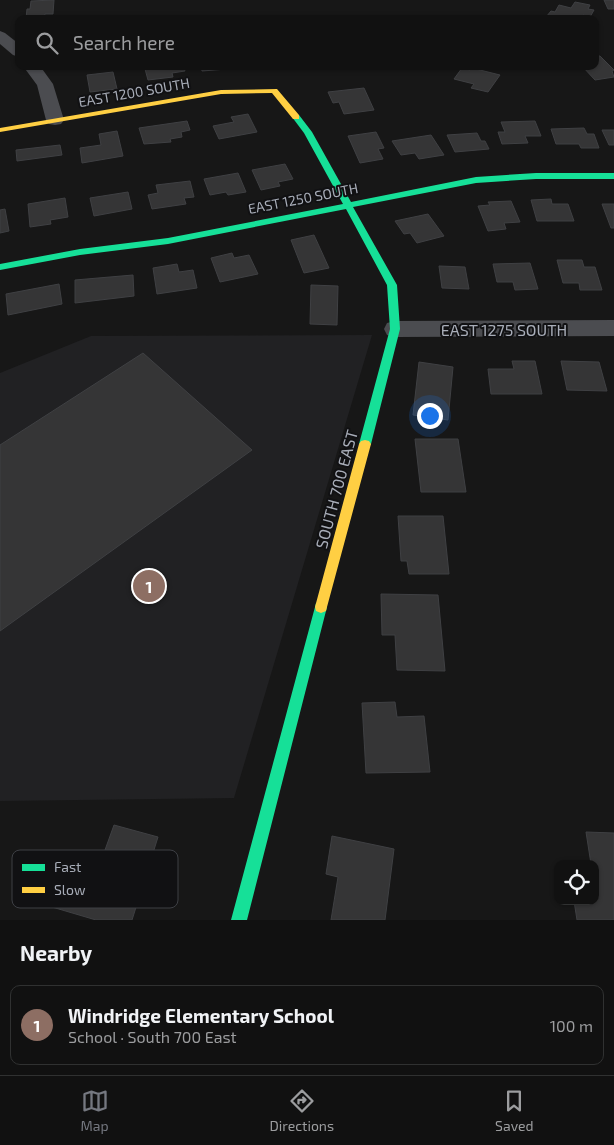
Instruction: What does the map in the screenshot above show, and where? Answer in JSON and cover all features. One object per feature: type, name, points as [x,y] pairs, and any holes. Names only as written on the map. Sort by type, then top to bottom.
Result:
[{"type":"street","points":[[0,36],[15,49]]},
{"type":"street","points":[[34,70],[45,84],[55,120]]},
{"type":"street","name":"EAST 1200 SOUTH","points":[[0,130],[221,92],[274,91]]},
{"type":"street","name":"SOUTH 700 EAST","points":[[239,920],[395,329],[392,286],[308,132],[274,91]]},
{"type":"street","name":"EAST 1250 SOUTH","points":[[0,267],[80,252],[168,241],[347,204],[476,180],[536,176],[614,176]]},
{"type":"street","name":"EAST 1275 SOUTH","points":[[395,329],[614,328]]},
{"type":"shaded area","points":[[372,335],[234,798],[0,801],[0,373],[91,336]]},
{"type":"building","points":[[54,0],[53,14],[26,15],[27,9],[30,9],[31,1]]},
{"type":"building","points":[[604,0],[614,0],[614,9],[608,9]]},
{"type":"building","points":[[575,2],[590,5],[588,9],[594,10],[591,15],[548,15],[551,11],[555,12],[559,5],[571,8]]},
{"type":"building","points":[[600,56],[614,70],[612,71],[614,77],[595,80],[586,70],[599,70]]},
{"type":"building","points":[[145,70],[185,71],[172,73],[173,77],[148,80]]},
{"type":"building","points":[[461,70],[480,70],[500,75],[488,92],[471,88],[474,84],[454,79]]},
{"type":"building","points":[[113,72],[117,89],[90,92],[87,75]]},
{"type":"building","points":[[364,88],[374,110],[344,114],[339,102],[333,103],[328,92]]},
{"type":"building","points":[[248,114],[257,132],[219,139],[213,126],[234,122],[231,117]]},
{"type":"building","points":[[187,121],[190,130],[181,132],[182,137],[170,139],[171,142],[144,144],[139,128]]},
{"type":"building","points":[[535,121],[541,136],[525,136],[528,143],[502,144],[498,132],[505,132],[501,122]]},
{"type":"building","points":[[584,128],[587,134],[594,134],[599,148],[581,148],[579,144],[556,144],[551,129]]},
{"type":"building","points":[[602,130],[614,130],[614,145],[609,145]]},
{"type":"building","points":[[117,131],[123,156],[82,163],[80,148],[101,145],[99,134]]},
{"type":"building","points":[[376,132],[384,148],[378,149],[383,159],[360,163],[348,136]]},
{"type":"building","points":[[477,133],[481,141],[485,141],[489,149],[455,152],[447,135]]},
{"type":"building","points":[[431,135],[444,155],[419,159],[415,153],[401,155],[392,141]]},
{"type":"building","points":[[60,145],[62,155],[17,161],[16,150]]},
{"type":"building","points":[[285,164],[293,179],[278,182],[280,186],[261,190],[252,170]]},
{"type":"building","points":[[238,173],[246,192],[228,195],[226,192],[210,195],[204,179]]},
{"type":"building","points":[[190,181],[194,197],[184,198],[186,204],[152,209],[148,195],[158,193],[156,185]]},
{"type":"building","points":[[128,192],[132,209],[94,216],[90,198]]},
{"type":"building","points":[[65,198],[68,217],[50,220],[51,224],[30,227],[28,204]]},
{"type":"building","points":[[551,199],[552,204],[568,204],[574,221],[537,221],[531,200]]},
{"type":"building","points":[[511,201],[520,222],[504,223],[506,229],[488,231],[478,206],[490,205],[488,202]]},
{"type":"building","points":[[602,204],[614,204],[614,228],[611,228]]},
{"type":"building","points":[[5,209],[9,231],[0,233],[0,210]]},
{"type":"building","points":[[428,214],[444,236],[417,243],[410,233],[404,234],[395,221]]},
{"type":"building","points":[[314,235],[329,268],[304,273],[291,240]]},
{"type":"building","points":[[232,253],[234,258],[249,255],[258,274],[220,282],[211,258]]},
{"type":"building","points":[[557,260],[582,260],[584,267],[595,267],[602,290],[580,290],[579,283],[563,283]]},
{"type":"building","points":[[530,263],[538,289],[515,290],[513,282],[497,282],[493,264]]},
{"type":"building","points":[[177,264],[179,272],[193,270],[197,288],[157,294],[153,268]]},
{"type":"building","points":[[439,266],[465,267],[469,289],[442,288]]},
{"type":"building","points":[[133,275],[134,296],[75,303],[75,280]]},
{"type":"building","points":[[59,284],[62,304],[8,315],[6,294]]},
{"type":"building","points":[[311,285],[338,286],[337,325],[310,324]]},
{"type":"building","points":[[143,353],[252,450],[0,631],[0,445]]},
{"type":"building","points":[[512,361],[535,361],[542,394],[491,394],[488,369],[514,369]]},
{"type":"building","points":[[561,361],[599,362],[607,391],[567,390]]},
{"type":"building","points":[[419,362],[453,367],[448,420],[413,415]]},
{"type":"building","points":[[415,439],[458,439],[466,492],[421,492]]},
{"type":"building","points":[[398,516],[443,516],[449,574],[409,574],[407,561],[401,561]]},
{"type":"building","points":[[381,594],[438,595],[445,671],[397,670],[395,635],[382,635]]},
{"type":"building","points":[[395,702],[397,717],[424,716],[430,772],[366,773],[362,703]]},
{"type":"building","points":[[114,825],[158,837],[154,850],[105,850]]},
{"type":"building","points":[[586,832],[614,833],[614,920],[577,920],[575,905],[599,905],[599,860],[590,860]]},
{"type":"building","points":[[332,836],[394,849],[385,920],[331,920],[338,877],[326,874]]},
{"type":"building","points":[[55,908],[136,908],[132,920],[96,920]]},
{"type":"traffic: fast","points":[[296,117],[308,132],[392,285],[395,329],[365,444]]},
{"type":"traffic: fast","points":[[0,267],[80,252],[168,241],[476,180],[536,176],[614,176]]},
{"type":"traffic: fast","points":[[239,920],[321,607]]},
{"type":"traffic: slow","points":[[0,130],[221,92],[274,91],[296,117]]},
{"type":"traffic: slow","points":[[321,607],[365,444]]},
{"type":"place","name":"Windridge Elementary School","points":[[149,586]]}]
